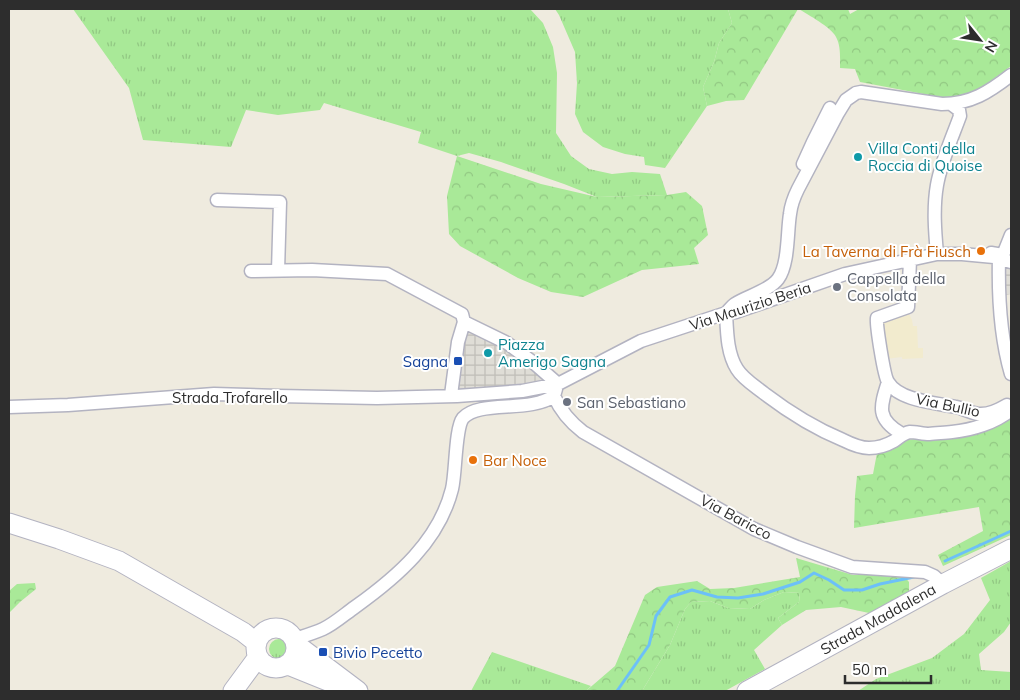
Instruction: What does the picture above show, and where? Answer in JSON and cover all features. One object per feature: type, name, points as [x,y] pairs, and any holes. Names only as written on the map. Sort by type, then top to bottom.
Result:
[{"type":"street","points":[[1011,75],[988,93],[967,101],[951,104],[861,92],[850,96],[838,112],[798,188],[790,212],[788,241],[778,279],[771,285],[734,305],[726,313],[730,355],[737,369],[748,381],[800,419],[822,431],[861,447],[870,448],[887,445],[902,434],[913,432],[928,434],[968,429],[993,422],[1011,410]]},
{"type":"street","points":[[937,254],[935,230],[937,186],[960,116],[958,110],[951,104]]},
{"type":"street","points":[[804,179],[801,169],[830,108]]},
{"type":"street","points":[[217,200],[280,202],[278,271]]},
{"type":"street","points":[[962,254],[981,251],[1003,254],[1011,235]]},
{"type":"street","name":"Via Maurizio Beria","points":[[556,390],[641,341],[726,313],[736,312],[846,274],[937,254],[962,254],[1005,260]]},
{"type":"street","points":[[902,434],[894,430],[886,422],[882,414],[881,404],[888,382],[877,322],[878,318],[908,308],[910,260]]},
{"type":"street","points":[[1005,260],[998,297],[1002,333],[1011,374]]},
{"type":"street","points":[[251,270],[312,270],[387,274],[462,314],[464,322],[458,342],[451,395],[556,390]]},
{"type":"street","points":[[464,322],[507,343],[534,363],[556,390]]},
{"type":"street","name":"Via Bullio","points":[[888,382],[894,389],[913,398],[957,407],[976,414],[987,414],[997,411],[1011,402]]},
{"type":"street","points":[[296,642],[325,628],[375,593],[411,560],[426,542],[445,510],[454,477],[458,430],[465,416],[471,412],[483,409],[543,402],[556,390]]},
{"type":"street","name":"Via Baricco","points":[[556,390],[564,414],[583,432],[754,529],[841,564],[852,567],[925,572],[934,576],[943,584]]},
{"type":"street","name":"Strada Trofarello","points":[[9,407],[68,405],[214,394],[377,398],[451,395]]},
{"type":"street","points":[[9,523],[119,561],[174,592],[268,653],[352,691]]},
{"type":"street","name":"Strada Maddalena","points":[[747,691],[1011,549]]},
{"type":"street","points":[[237,691],[268,653],[274,628],[284,629],[291,633],[296,642],[358,691]]},
{"type":"street","points":[[268,653],[294,658],[297,652],[296,642]]},
{"type":"street","points":[[233,691],[268,653]]},
{"type":"shaded area","points":[[993,260],[1011,264],[1011,294],[993,298]]},
{"type":"shaded area","points":[[908,312],[913,326],[917,326],[918,348],[923,348],[923,358],[902,359],[902,357],[885,359],[879,320]]},
{"type":"shaded area","name":"Piazza Amerigo Sagna","points":[[464,322],[507,343],[558,384],[457,396],[454,368]]},
{"type":"green space","points":[[73,9],[530,9],[543,23],[553,47],[557,73],[556,133],[571,156],[589,169],[612,174],[632,172],[660,174],[667,195],[597,197],[501,162],[469,153],[457,156],[418,143],[421,132],[324,103],[320,110],[278,115],[246,110],[231,147],[143,140],[129,88]]},
{"type":"green space","points":[[555,9],[728,9],[732,23],[719,43],[714,62],[703,87],[707,106],[665,168],[645,165],[644,157],[625,154],[603,147],[583,132],[575,114],[577,83],[575,52]]},
{"type":"green space","points":[[728,9],[798,9],[744,100],[726,101],[707,106],[703,87],[714,62],[719,43],[732,23]]},
{"type":"green space","points":[[799,9],[848,9],[850,14],[859,9],[1011,9],[1011,66],[980,89],[963,95],[945,98],[860,82],[855,69],[840,68],[839,44],[833,33]]},
{"type":"green space","points":[[457,156],[541,184],[597,197],[667,195],[686,192],[702,206],[708,235],[694,248],[699,264],[642,270],[583,297],[551,292],[518,278],[460,246],[449,234],[447,196]]},
{"type":"green space","points":[[1011,417],[1011,535],[943,566],[938,555],[983,531],[979,507],[854,528],[857,476],[873,474],[877,453],[907,440],[979,432]]},
{"type":"green space","points":[[796,558],[853,575],[903,575],[909,582],[909,592],[869,613],[841,607],[806,610],[782,625],[778,618],[799,602],[800,593],[784,592],[764,600],[750,609],[728,608],[710,601],[691,602],[685,609],[670,645],[642,691],[586,691],[615,666],[645,595],[657,587],[697,581],[710,589],[734,588],[800,577]]},
{"type":"green space","points":[[1011,561],[1011,622],[1004,632],[979,654],[981,670],[1011,672],[1011,691],[858,691],[876,679],[932,658],[964,634],[990,600],[981,578]]},
{"type":"green space","points":[[35,583],[36,589],[9,613],[9,591],[17,584]]},
{"type":"green space","points":[[784,592],[800,593],[799,602],[778,618],[782,625],[754,650],[765,669],[725,691],[642,691],[670,645],[685,609],[691,602],[710,601],[728,608],[750,609],[764,600]]},
{"type":"green space","points":[[279,639],[286,642],[289,649],[286,656],[279,659],[272,656],[269,649],[272,642]]},
{"type":"green space","points":[[492,652],[591,686],[586,691],[471,691]]},
{"type":"waterway","points":[[945,561],[1011,531]]},
{"type":"waterway","points":[[617,691],[649,645],[656,616],[670,597],[692,590],[717,597],[738,598],[763,594],[800,582],[814,573],[844,590],[862,590],[914,577]]},
{"type":"place","name":"Villa Conti della Roccia di Quoise","points":[[858,157]]},
{"type":"place","name":"La Taverna di Frà Fiusch","points":[[981,251]]},
{"type":"place","name":"Cappella della Consolata","points":[[837,287]]},
{"type":"place","name":"Piazza Amerigo Sagna","points":[[488,353]]},
{"type":"place","name":"Sagna","points":[[458,361]]},
{"type":"place","name":"San Sebastiano","points":[[567,402]]},
{"type":"place","name":"Bar Noce","points":[[473,460]]},
{"type":"place","name":"Bivio Pecetto","points":[[323,652]]}]
